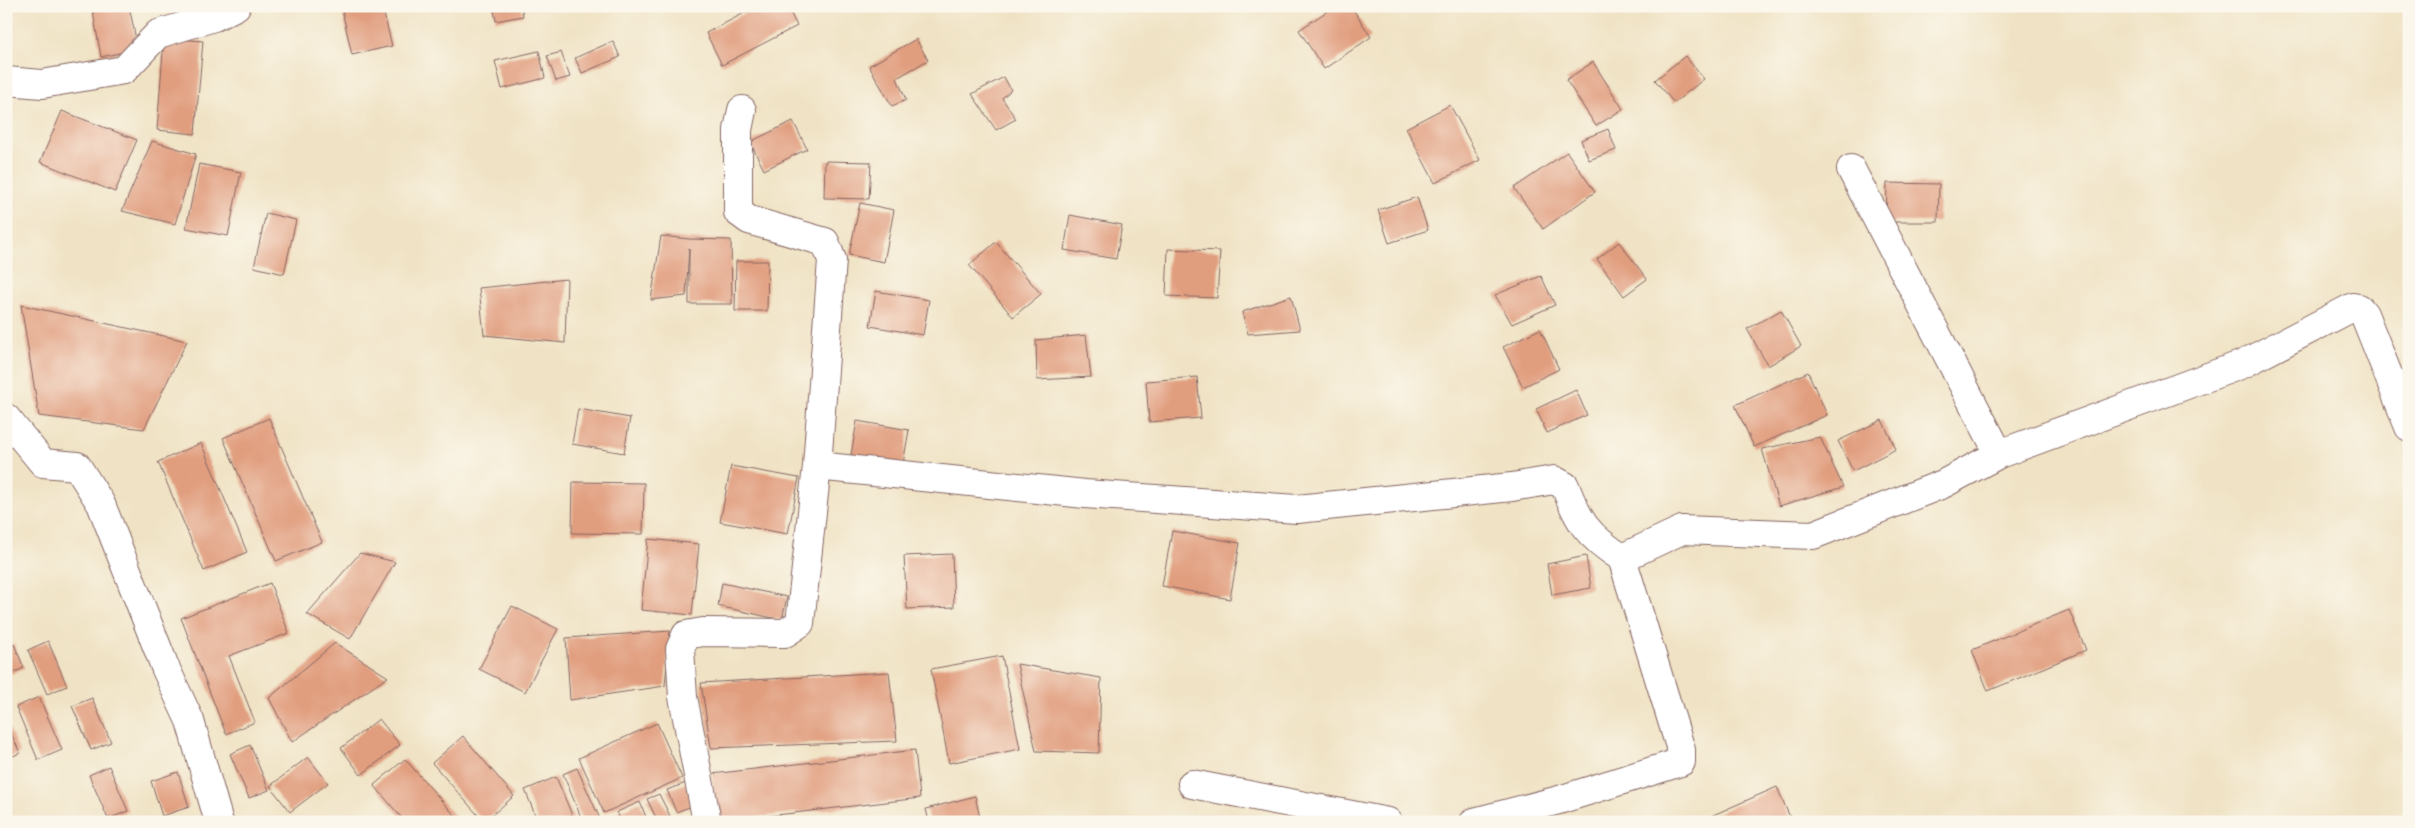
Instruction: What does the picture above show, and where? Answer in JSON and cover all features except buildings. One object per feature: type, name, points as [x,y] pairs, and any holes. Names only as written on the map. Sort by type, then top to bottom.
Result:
[{"type":"street","points":[[6,81],[42,84],[124,70],[158,34],[214,17],[236,6]]},
{"type":"street","points":[[707,822],[682,697],[680,649],[686,635],[703,632],[785,634],[800,623],[817,466],[832,260],[825,242],[749,220],[738,212],[738,130],[742,110]]},
{"type":"street","points":[[1851,168],[1999,454]]},
{"type":"street","points":[[1622,558],[1682,530],[1813,535],[1944,484],[1999,454],[2244,364],[2353,306],[2359,308],[2364,314],[2409,427]]},
{"type":"street","points":[[6,418],[43,462],[77,466],[101,504],[165,667],[190,721],[219,822]]},
{"type":"street","points":[[817,466],[1085,494],[1297,509],[1512,487],[1554,480],[1565,486],[1576,516],[1600,544],[1622,558],[1681,750],[1681,762],[1559,800],[1474,822]]},
{"type":"street","points":[[1192,784],[1388,822]]}]
